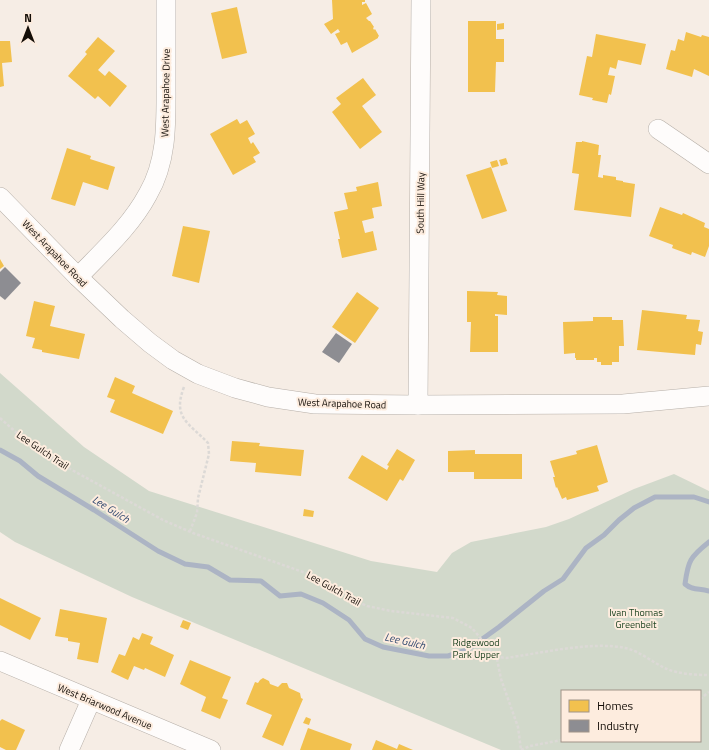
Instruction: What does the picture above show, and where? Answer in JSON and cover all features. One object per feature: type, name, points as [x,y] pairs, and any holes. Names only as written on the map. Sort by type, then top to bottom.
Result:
[{"type":"street","name":"West Arapahoe Drive","points":[[78,277],[114,241],[148,194],[158,174],[165,147],[166,0]]},
{"type":"street","name":"South Hill Way","points":[[418,405],[422,0]]},
{"type":"street","points":[[658,130],[709,164]]},
{"type":"street","name":"West Arapahoe Road","points":[[0,197],[78,277],[122,319],[150,343],[173,360],[193,371],[235,388],[268,398],[315,404],[418,405],[623,404],[709,396]]},
{"type":"street","name":"West Briarwood Avenue","points":[[0,662],[211,750]]},
{"type":"street","points":[[69,750],[91,700]]},
{"type":"path","points":[[190,531],[197,513],[198,498],[209,454],[208,443],[189,426],[180,414],[181,395],[193,371]]},
{"type":"path","name":"Lee Gulch Trail","points":[[0,418],[19,435],[61,464],[163,520],[317,577],[367,606],[391,611],[439,615],[453,618],[472,628],[492,652],[499,656],[506,658],[584,646],[610,646],[627,648],[668,669],[683,673],[709,675]]},
{"type":"path","points":[[496,654],[501,679],[518,727],[521,750],[530,746],[561,740]]},
{"type":"path","points":[[701,698],[709,692]]},
{"type":"green space","name":"Ridgewood Park Upper","points":[[0,373],[84,447],[149,491],[371,561],[437,572],[452,553],[471,542],[546,527],[569,519],[634,489],[674,474],[709,491],[709,750],[501,750],[132,597],[15,542],[0,532]]},
{"type":"building: Homes","points":[[332,0],[365,0],[365,2],[362,2],[362,5],[366,3],[372,14],[366,18],[374,27],[374,30],[375,29],[379,36],[378,38],[352,53],[347,42],[341,45],[335,34],[340,32],[338,29],[331,34],[324,24],[333,19]]},
{"type":"building: Homes","points":[[237,7],[247,53],[222,59],[211,13]]},
{"type":"building: Homes","points":[[468,21],[496,21],[496,39],[504,39],[504,62],[496,62],[495,92],[468,92]]},
{"type":"building: Homes","points":[[504,23],[504,29],[497,30],[497,24]]},
{"type":"building: Homes","points":[[686,32],[701,37],[702,35],[709,37],[709,76],[694,69],[692,77],[666,69],[671,50],[675,51],[678,39],[684,41]]},
{"type":"building: Homes","points":[[596,34],[646,44],[641,65],[618,60],[616,69],[610,67],[608,75],[615,76],[611,95],[609,94],[607,103],[592,100],[593,98],[579,95],[587,56],[592,57]]},
{"type":"building: Homes","points":[[98,37],[115,51],[98,70],[105,76],[109,71],[127,86],[110,107],[98,96],[95,99],[68,76],[87,54],[85,52]]},
{"type":"building: Homes","points":[[0,41],[10,41],[12,62],[2,63],[4,86],[0,87]]},
{"type":"building: Homes","points":[[363,78],[376,95],[362,106],[382,132],[360,149],[332,112],[341,104],[336,98]]},
{"type":"building: Homes","points":[[237,119],[240,124],[247,120],[255,134],[248,138],[251,144],[253,142],[260,153],[253,157],[256,162],[233,175],[210,134]]},
{"type":"building: Homes","points":[[582,141],[599,145],[598,155],[601,155],[598,177],[603,178],[603,175],[616,177],[616,180],[635,184],[631,217],[574,210],[579,174],[572,173],[576,142]]},
{"type":"building: Homes","points":[[67,148],[91,156],[90,159],[115,167],[108,190],[83,182],[75,206],[51,199]]},
{"type":"building: Homes","points":[[506,158],[508,164],[501,166],[499,160]]},
{"type":"building: Homes","points":[[497,160],[499,166],[492,168],[490,162]]},
{"type":"building: Homes","points":[[491,167],[507,211],[482,219],[466,175]]},
{"type":"building: Homes","points":[[378,182],[382,206],[372,208],[374,218],[362,221],[365,233],[373,231],[377,250],[342,258],[338,239],[340,239],[334,212],[348,209],[344,193],[357,191],[356,187]]},
{"type":"building: Homes","points":[[660,207],[682,215],[683,213],[705,223],[704,227],[709,229],[709,246],[705,257],[692,252],[691,255],[672,248],[673,245],[649,236]]},
{"type":"building: Homes","points":[[183,226],[210,231],[199,283],[172,276]]},
{"type":"building: Homes","points":[[0,259],[4,266],[0,269]]},
{"type":"building: Homes","points":[[467,291],[498,292],[497,295],[507,296],[507,315],[495,314],[495,316],[498,316],[498,352],[470,352],[471,322],[467,322]]},
{"type":"building: Homes","points":[[357,292],[379,308],[355,343],[332,327]]},
{"type":"building: Homes","points":[[34,301],[55,306],[50,326],[85,334],[79,359],[42,352],[42,350],[32,348],[35,338],[26,336]]},
{"type":"building: Homes","points":[[642,310],[687,315],[686,319],[700,320],[698,331],[703,332],[701,345],[696,344],[695,355],[637,350]]},
{"type":"building: Homes","points":[[593,317],[612,317],[612,320],[623,320],[624,346],[619,346],[619,362],[612,362],[612,365],[601,365],[601,362],[597,362],[597,358],[594,358],[594,360],[576,360],[575,353],[564,354],[563,322],[593,321]]},
{"type":"building: Homes","points":[[115,377],[135,386],[132,393],[173,411],[163,434],[110,412],[115,400],[107,397]]},
{"type":"building: Homes","points":[[232,441],[260,443],[259,446],[304,450],[301,476],[255,472],[256,463],[230,461]]},
{"type":"building: Homes","points":[[597,445],[608,482],[597,486],[599,491],[567,500],[566,497],[562,499],[557,487],[556,488],[553,477],[555,477],[550,461],[577,454],[576,451]]},
{"type":"building: Homes","points":[[397,449],[415,460],[403,481],[400,479],[387,501],[348,478],[362,455],[387,470],[389,466],[387,465]]},
{"type":"building: Homes","points":[[475,450],[475,454],[522,454],[522,479],[474,479],[474,472],[448,472],[448,451]]},
{"type":"building: Homes","points":[[304,509],[314,511],[313,517],[303,516]]},
{"type":"building: Homes","points":[[0,598],[41,618],[30,640],[0,625]]},
{"type":"building: Homes","points":[[60,609],[107,618],[98,663],[77,659],[80,643],[68,641],[68,638],[55,636]]},
{"type":"building: Homes","points":[[183,620],[191,623],[188,630],[180,627]]},
{"type":"building: Homes","points":[[142,633],[153,637],[150,644],[174,655],[165,677],[145,668],[144,670],[134,666],[128,680],[111,672],[119,654],[125,656],[133,637],[139,640]]},
{"type":"building: Homes","points":[[190,660],[231,677],[222,698],[228,700],[220,719],[201,711],[206,697],[180,684]]},
{"type":"building: Homes","points":[[263,678],[269,681],[270,684],[278,687],[282,683],[287,683],[289,688],[300,693],[301,698],[303,699],[283,746],[262,737],[272,715],[246,704],[255,682],[258,683]]},
{"type":"building: Homes","points":[[306,717],[311,719],[309,725],[303,723]]},
{"type":"building: Homes","points":[[2,719],[25,730],[16,750],[6,750],[0,747],[0,721]]},
{"type":"building: Homes","points":[[308,728],[352,744],[350,750],[300,750]]},
{"type":"building: Homes","points":[[376,740],[397,749],[399,744],[413,750],[372,750]]},
{"type":"building: Industry","points":[[5,267],[21,283],[5,300],[0,296],[0,272]]},
{"type":"building: Industry","points":[[336,333],[352,344],[339,363],[322,352]]},
{"type":"waterway","name":"Lee Gulch","points":[[0,450],[20,461],[38,476],[158,551],[185,564],[208,567],[230,580],[261,581],[280,596],[301,594],[323,603],[349,620],[365,639],[383,647],[429,656],[448,656],[467,650],[499,627],[544,591],[563,579],[586,548],[604,535],[634,508],[655,497],[694,497],[709,502]]},
{"type":"waterway","name":"Lee Gulch","points":[[709,542],[691,560],[687,570],[685,584],[693,588],[709,591]]},
{"type":"park label","name":"Ivan Thomas Greenbelt","points":[[636,618]]}]
